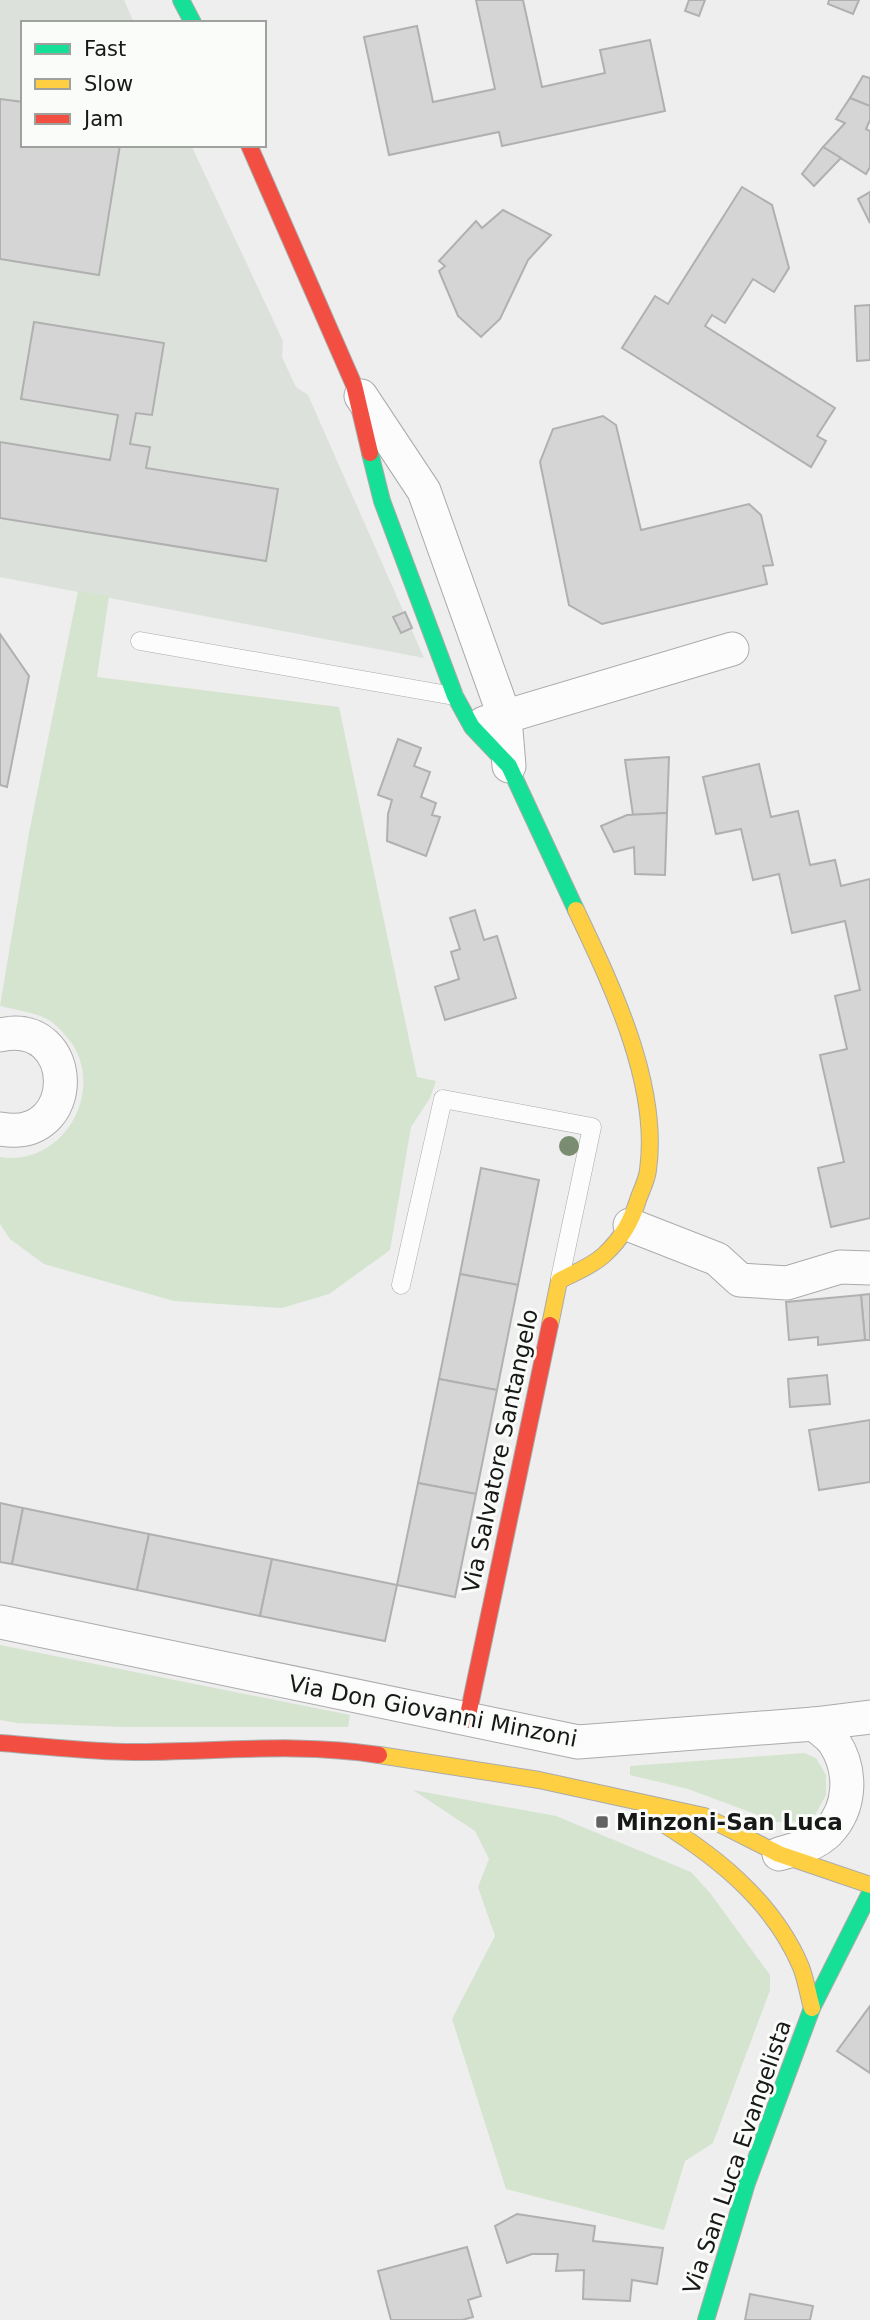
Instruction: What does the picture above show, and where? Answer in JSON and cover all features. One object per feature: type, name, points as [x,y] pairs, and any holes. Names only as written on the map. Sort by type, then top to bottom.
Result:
[{"type":"street","points":[[181,0],[191,21]]},
{"type":"street","points":[[250,147],[354,385],[424,491],[505,718],[509,766]]},
{"type":"street","points":[[354,385],[382,501],[455,696],[472,727],[509,766],[603,967],[623,1018],[644,1085],[649,1120],[648,1171],[631,1225],[604,1255],[559,1281]]},
{"type":"street","points":[[472,727],[732,649]]},
{"type":"street","points":[[0,1035],[11,1032],[30,1035],[47,1046],[58,1062],[62,1081],[59,1099],[48,1116],[32,1127],[13,1131],[0,1129]]},
{"type":"street","points":[[631,1225],[716,1259],[740,1280],[787,1283],[840,1267],[870,1268]]},
{"type":"street","name":"Via Salvatore Santangelo","points":[[467,1720],[559,1281]]},
{"type":"street","name":"Via Don Giovanni Minzoni","points":[[0,1622],[578,1742],[814,1724],[870,1717]]},
{"type":"street","points":[[779,1854],[807,1846],[818,1839],[828,1832],[842,1811],[848,1787],[845,1762],[833,1740],[814,1724]]},
{"type":"street","name":"Via Don Giovanni Minzoni","points":[[0,1743],[131,1752],[244,1749],[355,1751],[539,1780],[621,1800]]},
{"type":"street","points":[[621,1800],[704,1816],[779,1854],[870,1885]]},
{"type":"street","points":[[621,1800],[682,1833],[725,1866],[776,1922],[801,1967],[812,2008]]},
{"type":"street","name":"Via San Luca Evangelista","points":[[706,2320],[747,2183],[812,2008],[870,1894]]},
{"type":"lane","points":[[140,641],[455,696]]},
{"type":"lane","points":[[401,1285],[443,1099],[592,1127],[559,1281]]},
{"type":"shaded area","points":[[0,0],[124,0],[133,21],[21,21],[21,147],[192,147],[283,341],[282,357],[296,387],[308,395],[424,658],[0,577]]},
{"type":"green space","points":[[78,591],[109,596],[97,677],[339,707],[417,1077],[436,1081],[430,1098],[411,1127],[390,1250],[329,1294],[282,1308],[174,1301],[44,1264],[10,1239],[0,1224],[0,1157],[22,1157],[42,1151],[58,1139],[71,1124],[80,1105],[83,1085],[81,1065],[73,1045],[58,1027],[42,1017],[0,1006],[29,833]]},
{"type":"green space","points":[[0,1645],[350,1715],[348,1727],[124,1727],[0,1720]]},
{"type":"green space","points":[[804,1753],[816,1758],[826,1775],[826,1795],[815,1815],[803,1821],[777,1822],[688,1789],[630,1775],[630,1766]]},
{"type":"green space","points":[[413,1790],[556,1816],[691,1872],[710,1893],[770,1975],[770,1990],[713,2143],[685,2161],[664,2230],[506,2189],[452,2019],[495,1936],[478,1887],[489,1859],[475,1831]]},
{"type":"building","points":[[476,0],[523,0],[542,87],[605,73],[600,50],[650,40],[665,111],[502,146],[499,132],[389,155],[364,37],[417,26],[433,102],[495,89]]},
{"type":"building","points":[[689,0],[705,0],[699,16],[685,11]]},
{"type":"building","points":[[829,0],[859,0],[853,14],[828,4]]},
{"type":"building","points":[[863,76],[870,78],[870,106],[850,98]]},
{"type":"building","points":[[850,98],[870,106],[870,120],[866,129],[870,131],[870,167],[866,174],[823,147],[845,123],[836,119]]},
{"type":"building","points":[[0,99],[21,102],[21,147],[120,147],[99,275],[0,259]]},
{"type":"building","points":[[823,147],[841,158],[814,186],[802,174]]},
{"type":"building","points":[[742,187],[772,205],[789,268],[774,292],[753,279],[725,323],[712,315],[705,326],[835,408],[817,436],[826,441],[811,467],[622,348],[655,296],[668,304]]},
{"type":"building","points":[[870,192],[870,223],[858,199]]},
{"type":"building","points":[[503,210],[551,235],[528,260],[500,319],[481,337],[458,316],[439,271],[445,266],[439,261],[476,221],[482,228]]},
{"type":"building","points":[[870,305],[870,360],[857,361],[855,306]]},
{"type":"building","points":[[34,322],[164,343],[152,415],[136,413],[130,444],[150,447],[146,468],[278,489],[266,561],[0,518],[0,442],[110,460],[118,415],[21,399]]},
{"type":"building","points":[[603,416],[616,425],[641,530],[749,504],[761,515],[773,565],[763,566],[767,584],[602,624],[569,605],[540,462],[553,429]]},
{"type":"building","points":[[405,612],[412,628],[401,633],[393,617]]},
{"type":"building","points":[[0,634],[29,676],[7,787],[0,785]]},
{"type":"building","points":[[398,739],[421,748],[414,766],[430,772],[421,797],[436,803],[432,815],[440,817],[426,856],[387,841],[388,814],[392,800],[378,795]]},
{"type":"building","points":[[669,757],[667,813],[633,815],[625,760]]},
{"type":"building","points":[[759,764],[771,817],[798,811],[810,865],[835,860],[841,886],[870,879],[870,1218],[831,1227],[818,1168],[844,1162],[820,1055],[847,1049],[835,996],[860,990],[845,921],[792,933],[779,874],[753,880],[741,829],[716,834],[703,777]]},
{"type":"building","points":[[667,813],[665,875],[635,874],[634,847],[614,852],[601,826],[627,815]]},
{"type":"building","points":[[475,910],[484,940],[497,936],[516,998],[445,1020],[435,987],[459,979],[451,952],[460,949],[450,918]]},
{"type":"building","points":[[481,1168],[539,1180],[518,1285],[460,1274]]},
{"type":"building","points":[[460,1274],[518,1285],[497,1390],[439,1379]]},
{"type":"building","points":[[870,1294],[870,1340],[865,1340],[861,1295]]},
{"type":"building","points":[[861,1295],[865,1340],[818,1345],[818,1337],[789,1340],[786,1302]]},
{"type":"building","points":[[827,1375],[830,1404],[790,1407],[788,1379]]},
{"type":"building","points":[[439,1379],[497,1390],[476,1494],[418,1483]]},
{"type":"building","points":[[870,1420],[870,1482],[819,1490],[809,1430]]},
{"type":"building","points":[[418,1483],[476,1494],[455,1597],[397,1585]]},
{"type":"building","points":[[0,1503],[23,1508],[12,1564],[0,1562]]},
{"type":"building","points":[[23,1508],[149,1534],[137,1590],[12,1564]]},
{"type":"building","points":[[149,1534],[272,1559],[260,1616],[137,1590]]},
{"type":"building","points":[[272,1559],[397,1585],[385,1641],[260,1616]]},
{"type":"building","points":[[870,2006],[870,2073],[837,2051]]},
{"type":"building","points":[[517,2214],[595,2226],[593,2241],[663,2248],[657,2284],[632,2280],[630,2301],[583,2299],[584,2270],[556,2271],[558,2254],[532,2254],[507,2263],[495,2226]]},
{"type":"building","points":[[467,2247],[481,2296],[468,2300],[473,2317],[462,2320],[391,2320],[378,2271]]},
{"type":"building","points":[[750,2294],[813,2306],[810,2320],[745,2320]]},
{"type":"traffic: fast","points":[[181,0],[192,21]]},
{"type":"traffic: fast","points":[[370,453],[382,501],[455,696],[472,727],[509,766],[576,910]]},
{"type":"traffic: fast","points":[[706,2320],[747,2183],[812,2008],[870,1893]]},
{"type":"traffic: slow","points":[[550,1325],[559,1281],[595,1262],[616,1242],[632,1215],[648,1170],[650,1138],[640,1070],[618,1003],[576,910]]},
{"type":"traffic: slow","points":[[379,1755],[539,1780],[704,1816],[779,1854],[870,1885]]},
{"type":"traffic: slow","points":[[647,1814],[716,1860],[774,1919],[801,1967],[812,2008]]},
{"type":"traffic: jam","points":[[250,147],[354,385],[370,453]]},
{"type":"traffic: jam","points":[[467,1720],[550,1325]]},
{"type":"traffic: jam","points":[[0,1743],[116,1752],[287,1748],[379,1755]]},
{"type":"place","name":"Minzoni-San Luca","points":[[602,1822]]}]
